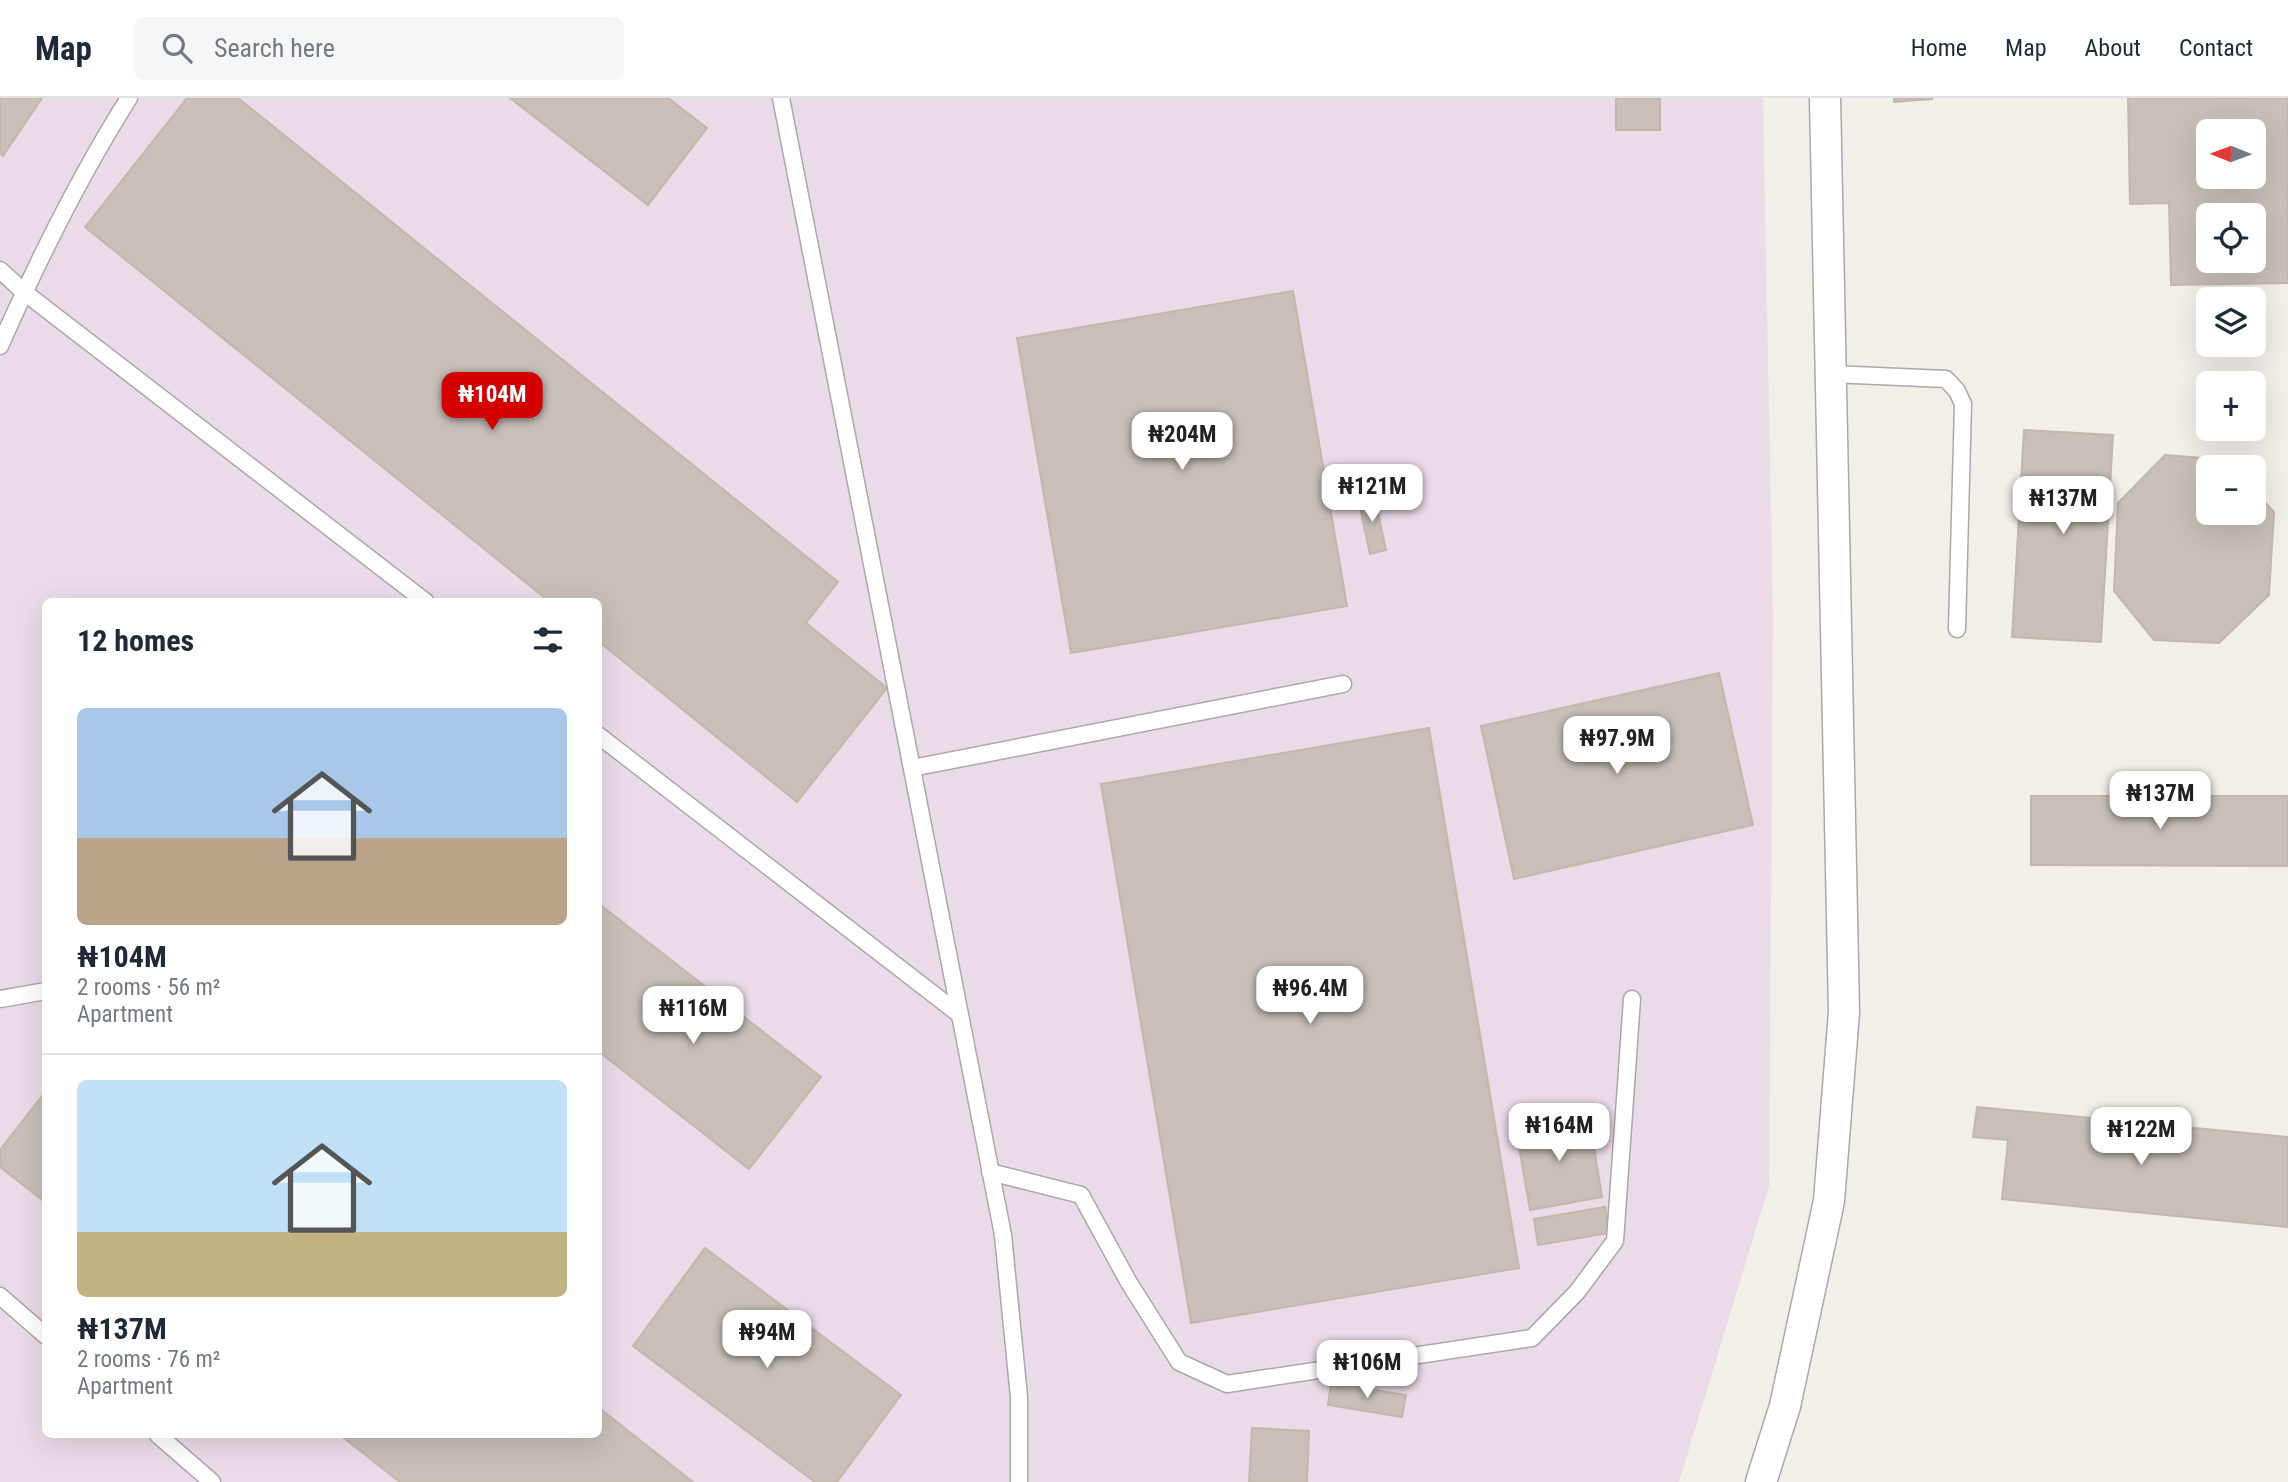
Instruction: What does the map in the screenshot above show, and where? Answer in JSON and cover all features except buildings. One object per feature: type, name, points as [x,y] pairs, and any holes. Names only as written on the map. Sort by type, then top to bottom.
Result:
[{"type":"street","points":[[1760,1482],[1785,1406],[1829,1201],[1844,1013],[1825,98]]},
{"type":"lane","points":[[0,346],[51,234],[129,98]]},
{"type":"lane","points":[[780,98],[1003,1235],[1019,1397],[1019,1482]]},
{"type":"lane","points":[[0,270],[24,292],[421,598]]},
{"type":"lane","points":[[1831,374],[1946,379],[1957,391],[1963,404],[1957,629]]},
{"type":"lane","points":[[912,768],[1343,684]]},
{"type":"lane","points":[[602,738],[959,1014]]},
{"type":"lane","points":[[0,999],[42,992]]},
{"type":"lane","points":[[990,1172],[1081,1195],[1128,1281],[1179,1363],[1227,1384],[1532,1338],[1577,1292],[1615,1241],[1632,999]]},
{"type":"lane","points":[[0,1296],[42,1333]]},
{"type":"lane","points":[[161,1438],[212,1482]]},
{"type":"shaded area","points":[[0,98],[1763,98],[1773,615],[1769,1186],[1679,1482],[0,1482]]}]
